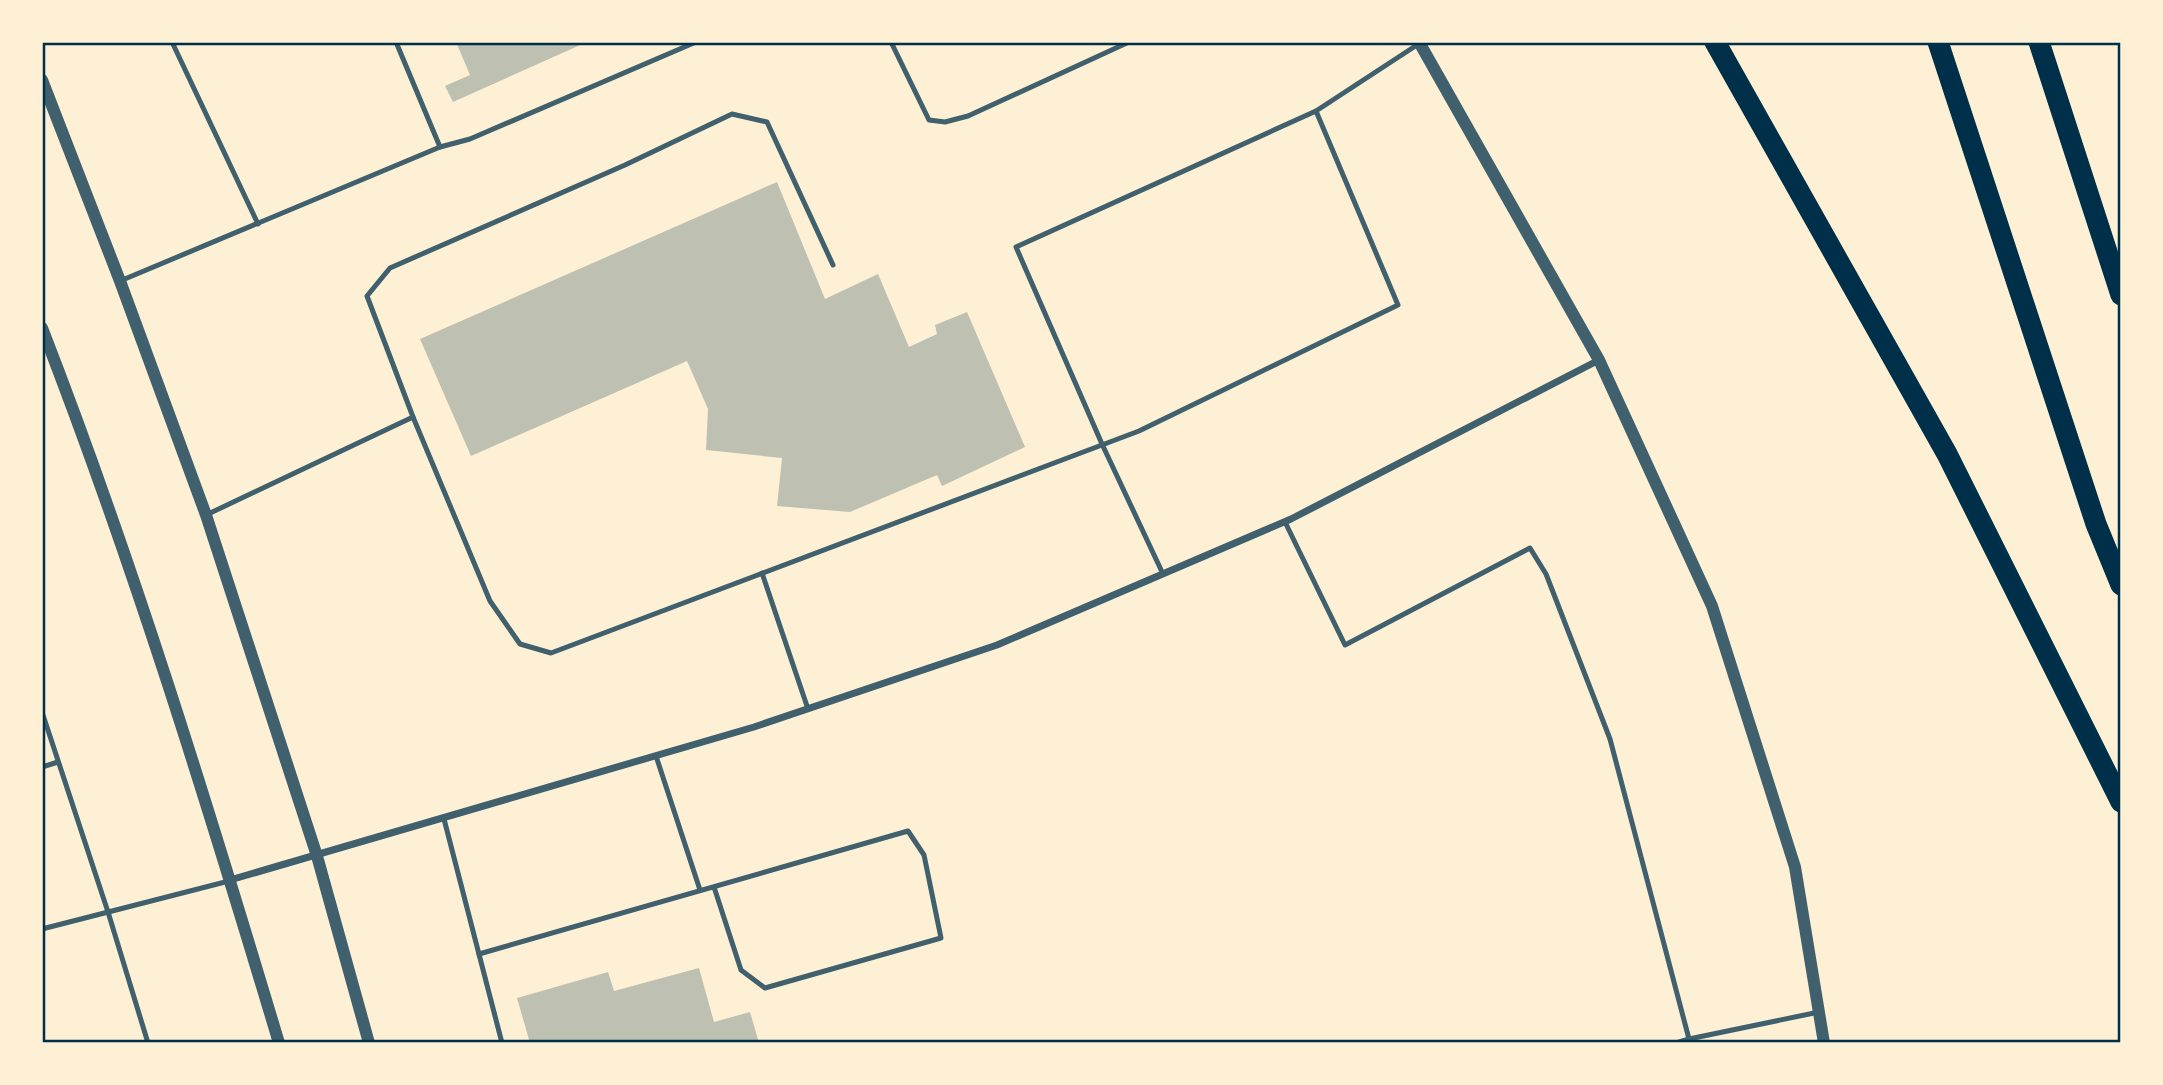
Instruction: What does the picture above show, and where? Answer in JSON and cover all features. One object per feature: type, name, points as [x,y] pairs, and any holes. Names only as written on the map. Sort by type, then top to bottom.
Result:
[{"type":"highway","points":[[1715,42],[1947,454],[2121,803]]},
{"type":"highway","points":[[1938,42],[2096,524],[2121,585]]},
{"type":"highway","points":[[2039,42],[2121,295]]},
{"type":"street","points":[[1420,42],[1599,360],[1712,606],[1796,867],[1824,1043]]},
{"type":"street","points":[[42,80],[206,515],[317,856],[369,1043]]},
{"type":"street","points":[[42,330],[121,545],[230,880],[279,1043]]},
{"type":"street","points":[[230,880],[656,756],[808,709],[997,645],[1285,522],[1599,360]]},
{"type":"lane","points":[[172,42],[258,224]]},
{"type":"lane","points":[[396,42],[440,147]]},
{"type":"lane","points":[[120,281],[440,147],[470,139],[695,42]]},
{"type":"lane","points":[[891,42],[929,120],[945,122],[968,116],[1129,42]]},
{"type":"lane","points":[[1163,574],[1102,444],[1016,247],[1316,111],[1420,42]]},
{"type":"lane","points":[[833,265],[767,122],[732,114],[625,165],[390,268],[367,296],[413,417],[490,601],[520,644],[551,653],[1139,431],[1398,305],[1316,111]]},
{"type":"lane","points":[[206,515],[413,417]]},
{"type":"lane","points":[[1285,522],[1345,645],[1530,548],[1546,574],[1610,739],[1689,1039]]},
{"type":"lane","points":[[762,573],[808,709]]},
{"type":"lane","points":[[42,712],[148,1043]]},
{"type":"lane","points":[[656,756],[700,890]]},
{"type":"lane","points":[[42,767],[58,762]]},
{"type":"lane","points":[[444,819],[502,1043]]},
{"type":"lane","points":[[479,954],[908,831],[924,855],[941,938],[765,988],[741,970],[713,887]]},
{"type":"lane","points":[[42,929],[230,880]]},
{"type":"lane","points":[[1676,1043],[1819,1012]]},
{"type":"building","points":[[456,42],[587,42],[453,102],[445,86],[470,75]]},
{"type":"building","points":[[777,182],[825,299],[878,274],[909,347],[937,334],[935,325],[967,312],[1025,447],[942,486],[937,475],[850,512],[777,506],[782,458],[706,450],[708,409],[687,361],[471,456],[420,339]]},
{"type":"building","points":[[699,968],[714,1022],[750,1012],[759,1043],[530,1043],[517,998],[608,972],[614,991]]}]
